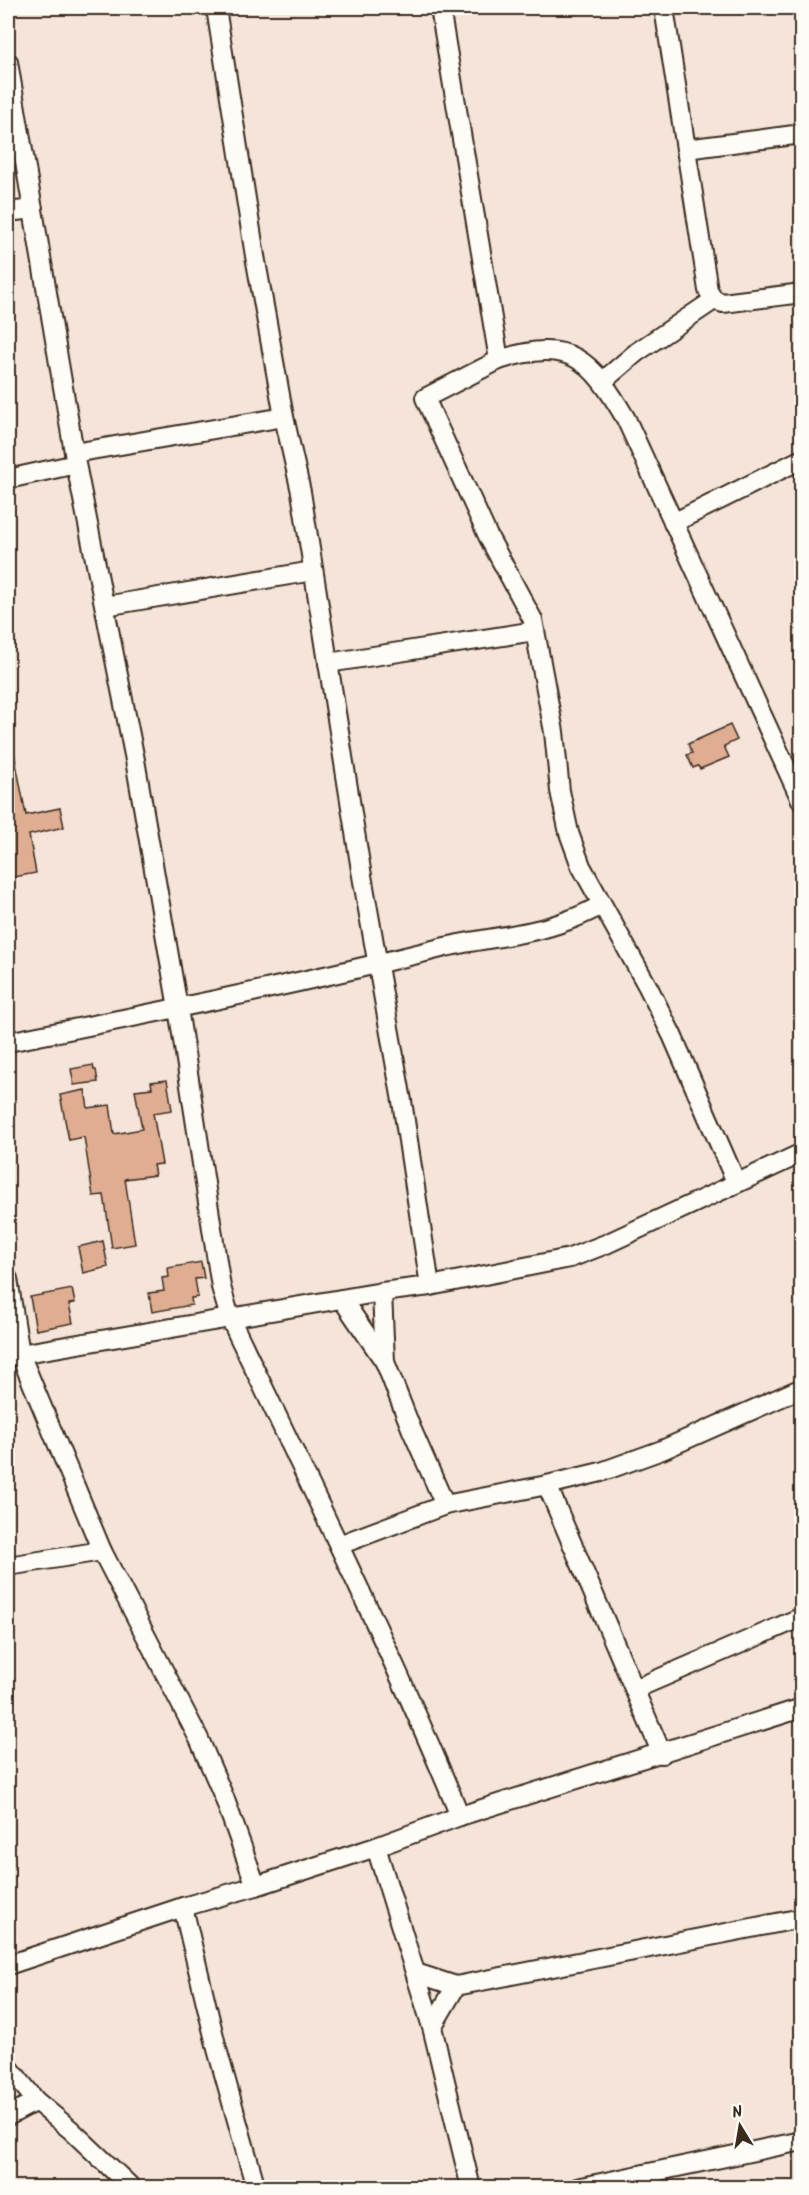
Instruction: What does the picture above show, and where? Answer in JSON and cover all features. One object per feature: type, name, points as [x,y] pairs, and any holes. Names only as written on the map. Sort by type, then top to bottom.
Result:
[{"type":"street","points":[[216,8],[255,256],[284,417],[301,492],[377,964],[402,1101],[430,1286]]},
{"type":"street","points":[[440,8],[500,360]]},
{"type":"street","points":[[664,8],[708,290],[714,300],[723,303],[801,293]]},
{"type":"street","points":[[8,62],[75,458],[135,760],[218,1269],[230,1318],[425,1731],[460,1816]]},
{"type":"street","points":[[686,149],[801,134]]},
{"type":"street","points":[[8,212],[33,209]]},
{"type":"street","points":[[603,381],[637,352],[714,300]]},
{"type":"street","points":[[736,1182],[672,1035],[581,866],[569,833],[560,791],[554,732],[533,620],[488,536],[425,398],[500,360],[523,352],[545,350],[569,354],[586,364],[603,381],[626,419],[801,802]]},
{"type":"street","points":[[8,478],[75,458],[284,417]]},
{"type":"street","points":[[674,523],[801,459]]},
{"type":"street","points":[[105,606],[313,571]]},
{"type":"street","points":[[328,663],[535,631]]},
{"type":"street","points":[[8,1042],[177,1008],[448,946],[539,929],[568,921],[602,905]]},
{"type":"street","points":[[14,1355],[382,1292],[430,1286],[570,1258],[606,1244],[801,1153]]},
{"type":"street","points":[[8,1279],[14,1355],[102,1551],[199,1739],[224,1797],[256,1886]]},
{"type":"street","points":[[382,1292],[385,1362]]},
{"type":"street","points":[[342,1299],[385,1362],[445,1506]]},
{"type":"street","points":[[339,1545],[445,1506],[601,1472],[662,1450],[801,1388]]},
{"type":"street","points":[[547,1485],[662,1754]]},
{"type":"street","points":[[8,1566],[102,1551]]},
{"type":"street","points":[[635,1689],[801,1617]]},
{"type":"street","points":[[8,1965],[376,1847],[460,1816],[662,1754],[801,1708]]},
{"type":"street","points":[[376,1847],[432,2027],[471,2187]]},
{"type":"street","points":[[183,1907],[216,2049],[256,2187]]},
{"type":"street","points":[[416,1973],[456,1986],[801,1918]]},
{"type":"street","points":[[432,2027],[456,1986]]},
{"type":"street","points":[[8,2066],[36,2101],[132,2187]]},
{"type":"street","points":[[8,2116],[36,2101]]},
{"type":"street","points":[[578,2187],[801,2140]]},
{"type":"building","points":[[730,725],[737,740],[724,746],[729,757],[700,769],[698,766],[693,768],[687,755],[692,753],[688,744]]},
{"type":"building","points":[[14,753],[26,815],[60,808],[64,827],[29,835],[36,873],[8,878],[8,754]]},
{"type":"building","points":[[93,1065],[98,1082],[74,1085],[71,1069]]},
{"type":"building","points":[[167,1080],[172,1110],[153,1113],[162,1164],[153,1165],[155,1175],[125,1179],[135,1244],[112,1248],[104,1195],[93,1196],[84,1137],[69,1140],[60,1095],[85,1090],[88,1108],[110,1105],[114,1134],[142,1129],[135,1090],[152,1088],[151,1082]]},
{"type":"building","points":[[103,1241],[108,1267],[83,1273],[78,1247]]},
{"type":"building","points":[[201,1262],[204,1278],[195,1279],[198,1297],[191,1298],[192,1305],[152,1312],[149,1293],[164,1291],[162,1278],[169,1277],[168,1268]]},
{"type":"building","points":[[72,1289],[75,1303],[69,1304],[73,1323],[36,1330],[30,1297]]}]
